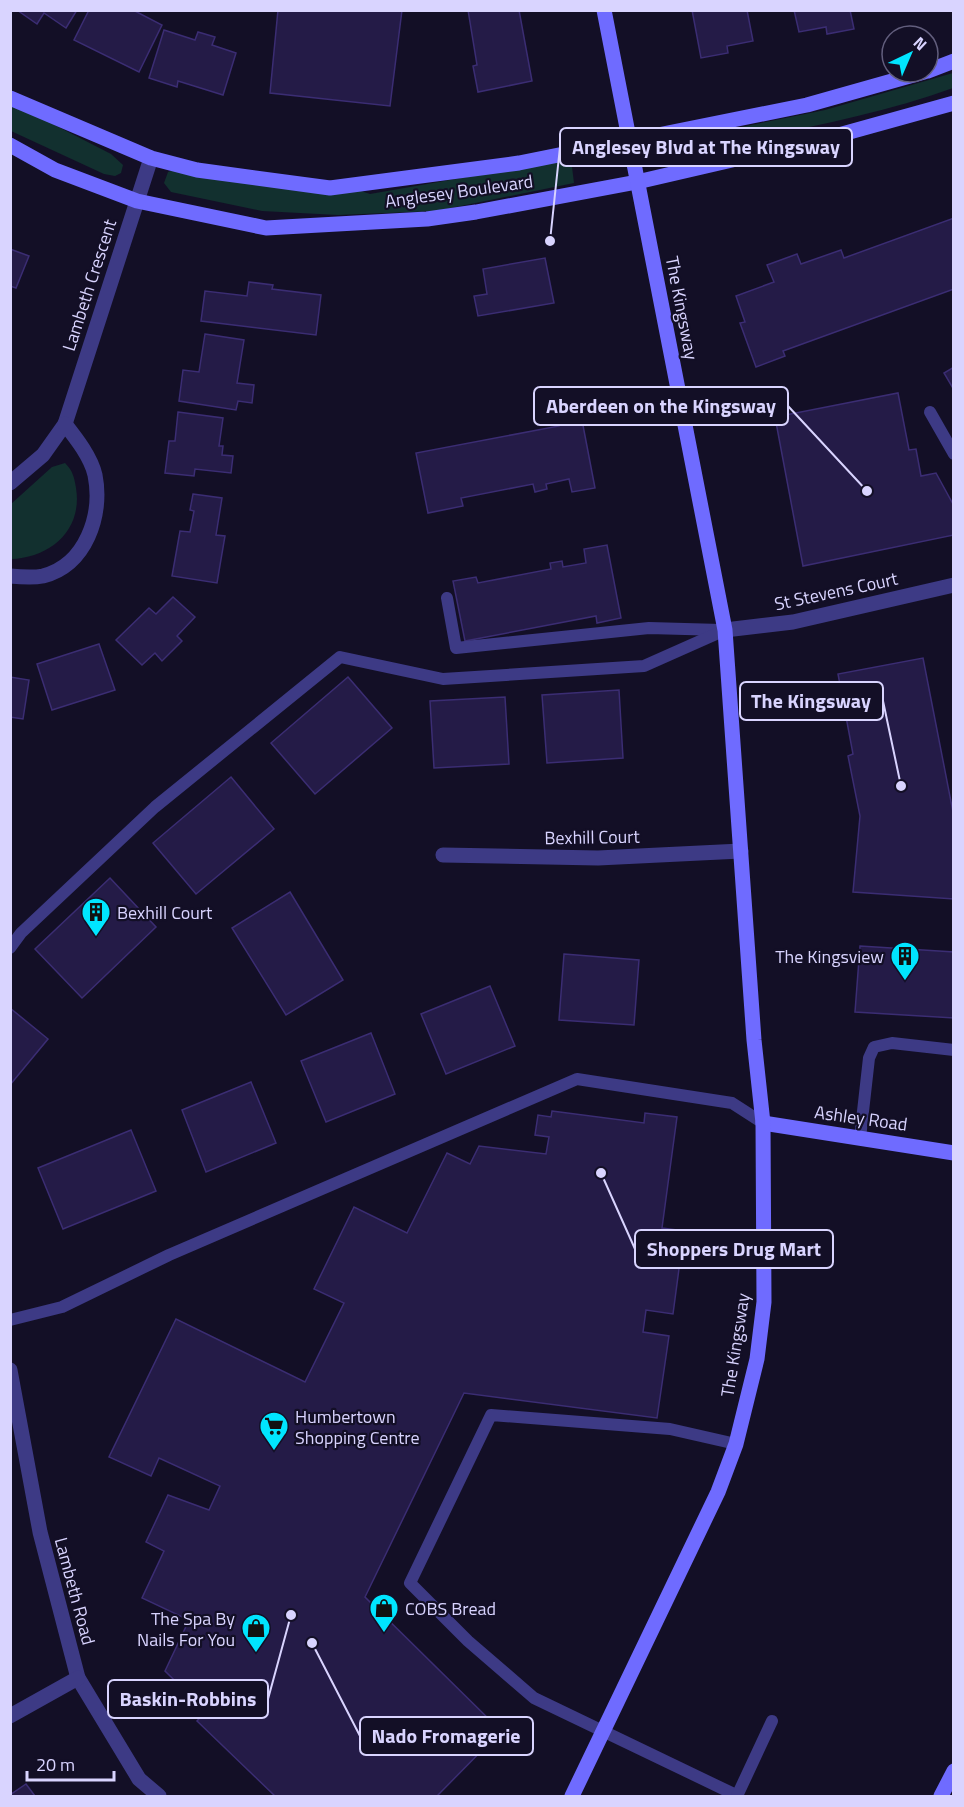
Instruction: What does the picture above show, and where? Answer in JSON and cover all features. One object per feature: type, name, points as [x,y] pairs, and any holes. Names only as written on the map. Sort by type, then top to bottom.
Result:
[{"type":"street","name":"The Kingsway","points":[[572,1797],[718,1492],[736,1444],[757,1359],[764,1302],[763,1123],[754,1040],[725,630],[604,10]]},
{"type":"street","name":"Anglesey Boulevard","points":[[10,98],[151,158],[197,170],[330,188],[466,172],[807,105],[880,84]]},
{"type":"street","name":"Anglesey Boulevard","points":[[10,145],[55,170],[137,201],[266,228],[427,219],[637,182],[835,136],[954,103]]},
{"type":"street","name":"Lambeth Crescent","points":[[10,483],[43,455],[65,424],[151,158]]},
{"type":"street","points":[[10,576],[42,576],[63,567],[81,552],[92,529],[96,504],[95,474],[80,443],[65,424]]},
{"type":"street","name":"St Stevens Court","points":[[725,630],[793,622],[954,585]]},
{"type":"street","name":"Bexhill Court","points":[[443,855],[598,858],[741,851]]},
{"type":"street","name":"Ashley Road","points":[[763,1123],[954,1153]]},
{"type":"street","name":"Lambeth Road","points":[[10,1370],[40,1532],[78,1678],[139,1779],[159,1797]]},
{"type":"street","points":[[10,1716],[78,1678]]},
{"type":"street","points":[[941,1797],[954,1771]]},
{"type":"lane","points":[[930,412],[954,454]]},
{"type":"lane","points":[[447,598],[456,648],[649,628],[725,630]]},
{"type":"lane","points":[[10,948],[21,933],[155,807],[340,657],[443,679],[644,666],[725,630]]},
{"type":"lane","points":[[860,1138],[869,1058],[874,1047],[892,1042],[954,1050]]},
{"type":"lane","points":[[10,1320],[62,1307],[170,1255],[577,1079],[732,1103],[763,1123]]},
{"type":"lane","points":[[736,1444],[670,1430],[491,1415],[410,1583],[468,1641],[534,1698],[737,1796],[772,1720]]},
{"type":"green space","points":[[953,73],[953,88],[890,108],[825,124],[695,150],[692,137],[825,110],[915,84],[940,84],[940,77]]},
{"type":"green space","points":[[10,102],[111,154],[123,165],[121,173],[115,176],[104,174],[11,131]]},
{"type":"green space","points":[[571,159],[574,183],[436,211],[338,215],[262,211],[171,192],[164,183],[168,172],[174,170],[352,188],[370,194]]},
{"type":"green space","points":[[65,463],[73,474],[77,503],[69,529],[51,547],[39,553],[11,559],[11,504],[52,467]]},
{"type":"building","points":[[17,10],[77,10],[66,28],[44,13],[37,24]]},
{"type":"building","points":[[89,10],[133,10],[162,25],[139,72],[74,40]]},
{"type":"building","points":[[278,10],[402,10],[390,106],[270,93]]},
{"type":"building","points":[[468,10],[519,10],[532,81],[478,92],[473,66],[477,65]]},
{"type":"building","points":[[692,10],[747,10],[753,41],[727,46],[728,53],[701,58]]},
{"type":"building","points":[[794,10],[850,10],[854,29],[827,34],[826,27],[799,32]]},
{"type":"building","points":[[164,30],[195,40],[198,32],[215,37],[212,45],[236,53],[223,95],[178,81],[177,87],[149,78]]},
{"type":"building","points":[[954,218],[954,289],[783,351],[785,356],[756,367],[740,323],[745,322],[736,296],[774,282],[767,265],[797,254],[801,264],[841,250],[844,258]]},
{"type":"building","points":[[10,249],[29,256],[16,288],[10,286]]},
{"type":"building","points":[[545,258],[554,303],[478,316],[474,296],[487,294],[483,269]]},
{"type":"building","points":[[249,282],[273,285],[272,289],[321,295],[316,335],[201,321],[205,291],[247,296]]},
{"type":"building","points":[[205,334],[244,340],[237,383],[254,385],[252,403],[238,401],[236,410],[179,401],[183,370],[199,372]]},
{"type":"building","points":[[954,367],[954,390],[944,373]]},
{"type":"building","points":[[898,393],[909,450],[916,449],[921,476],[936,473],[954,506],[954,535],[803,566],[775,417]]},
{"type":"building","points":[[178,412],[223,418],[219,446],[223,446],[222,455],[233,456],[231,473],[195,469],[194,476],[165,473],[169,441],[175,441]]},
{"type":"building","points":[[581,415],[595,488],[572,492],[569,479],[546,484],[547,489],[535,492],[533,484],[461,498],[463,506],[428,513],[416,453],[559,426],[558,419]]},
{"type":"building","points":[[193,494],[222,498],[216,535],[225,536],[217,583],[172,576],[180,531],[190,532],[194,511],[190,510]]},
{"type":"building","points":[[607,545],[621,618],[597,623],[596,616],[465,641],[453,581],[476,577],[478,583],[551,569],[550,563],[562,561],[563,567],[586,563],[584,549]]},
{"type":"building","points":[[173,597],[195,617],[177,636],[182,641],[162,661],[155,653],[142,665],[116,640],[149,608],[156,614]]},
{"type":"building","points":[[99,644],[115,690],[52,710],[37,664]]},
{"type":"building","points":[[923,658],[954,817],[954,899],[853,892],[860,816],[848,756],[853,754],[838,674]]},
{"type":"building","points":[[10,677],[29,680],[23,719],[10,717]]},
{"type":"building","points":[[348,677],[392,728],[315,794],[271,743]]},
{"type":"building","points":[[619,690],[623,758],[547,763],[542,695]]},
{"type":"building","points":[[505,697],[509,764],[434,768],[430,701]]},
{"type":"building","name":"Bexhill Court","points":[[231,777],[274,829],[196,894],[153,843]]},
{"type":"building","name":"Bexhill Court","points":[[110,878],[156,927],[82,998],[35,949]]},
{"type":"building","name":"Bexhill Court","points":[[290,892],[343,980],[286,1015],[232,928]]},
{"type":"building","name":"The Kingsview","points":[[860,946],[954,952],[954,1018],[855,1012]]},
{"type":"building","points":[[564,954],[639,960],[634,1025],[559,1020]]},
{"type":"building","points":[[490,986],[515,1046],[446,1074],[421,1014]]},
{"type":"building","points":[[10,1008],[48,1039],[10,1085]]},
{"type":"building","points":[[371,1033],[395,1094],[326,1122],[301,1061]]},
{"type":"building","points":[[251,1082],[276,1143],[206,1172],[182,1110]]},
{"type":"building","name":"Humbertown Shopping Centre","points":[[552,1111],[644,1123],[645,1113],[677,1117],[662,1228],[684,1231],[673,1314],[646,1310],[643,1332],[669,1336],[657,1418],[464,1393],[365,1597],[501,1731],[437,1796],[275,1796],[197,1721],[206,1711],[165,1671],[189,1620],[142,1598],[164,1551],[146,1542],[168,1495],[209,1510],[220,1486],[159,1458],[151,1476],[109,1457],[176,1319],[305,1382],[344,1303],[314,1289],[354,1207],[407,1233],[447,1153],[470,1164],[479,1146],[546,1154],[549,1137],[535,1135],[538,1115],[551,1117]]},
{"type":"building","points":[[131,1130],[156,1191],[63,1229],[38,1168]]},
{"type":"building","points":[[26,1784],[35,1796],[10,1796],[10,1795]]},
{"type":"place","name":"Anglesey Blvd at The Kingsway","points":[[550,241]]},
{"type":"place","name":"Aberdeen on the Kingsway","points":[[867,491]]},
{"type":"place","name":"The Kingsway","points":[[901,786]]},
{"type":"place","name":"Bexhill Court","points":[[96,938]]},
{"type":"place","name":"The Kingsview","points":[[905,982]]},
{"type":"place","name":"Shoppers Drug Mart","points":[[601,1173]]},
{"type":"place","name":"Humbertown Shopping Centre","points":[[274,1452]]},
{"type":"place","name":"Baskin-Robbins","points":[[291,1615]]},
{"type":"place","name":"COBS Bread","points":[[384,1634]]},
{"type":"place","name":"Nado Fromagerie","points":[[312,1643]]},
{"type":"place","name":"The Spa By Nails For You","points":[[256,1654]]}]
